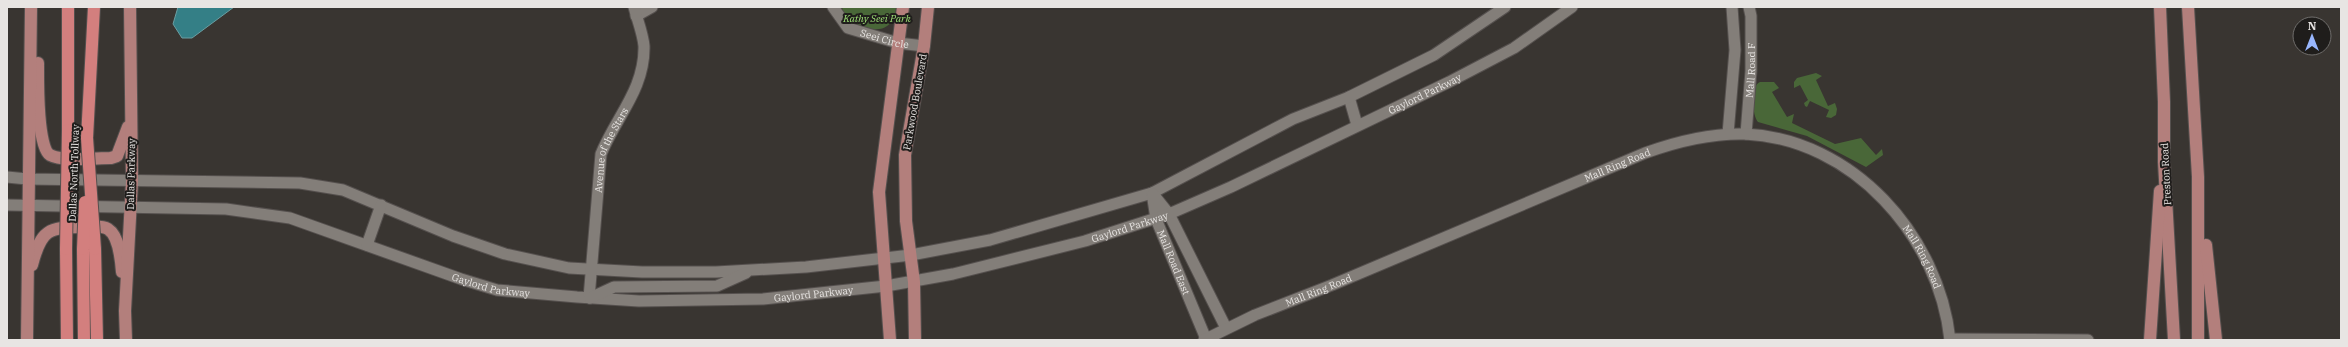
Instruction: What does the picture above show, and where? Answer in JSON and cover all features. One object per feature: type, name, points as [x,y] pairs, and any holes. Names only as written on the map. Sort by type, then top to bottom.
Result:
[{"type":"highway","name":"Dallas North Tollway","points":[[67,340],[66,249],[68,7]]},
{"type":"highway","name":"Dallas North Tollway","points":[[84,340],[89,249],[87,134],[94,7]]},
{"type":"highway","points":[[89,249],[97,340]]},
{"type":"highway","points":[[64,340],[66,322]]},
{"type":"main road","name":"Dallas Parkway","points":[[126,340],[124,311],[132,181],[130,7]]},
{"type":"main road","points":[[890,340],[879,192],[903,7]]},
{"type":"main road","name":"Parkwood Boulevard","points":[[915,340],[914,282],[906,221],[905,155],[924,46],[928,7]]},
{"type":"main road","name":"Preston Road","points":[[2160,7],[2164,102],[2164,162],[2174,340]]},
{"type":"main road","points":[[2188,7],[2196,154],[2199,266],[2198,340]]},
{"type":"main road","points":[[30,10],[36,35],[41,127],[44,149],[48,155],[57,158],[111,158],[117,156],[131,117]]},
{"type":"main road","points":[[27,340],[30,10]]},
{"type":"main road","points":[[2196,154],[2216,340]]},
{"type":"main road","points":[[2150,340],[2159,199],[2164,162]]},
{"type":"main road","points":[[27,282],[36,250],[48,232],[56,227],[102,226],[109,229],[116,240],[121,263],[124,311]]},
{"type":"street","points":[[635,11],[652,7]]},
{"type":"street","name":"Seei Circle","points":[[832,7],[848,28],[898,43],[924,46]]},
{"type":"street","points":[[7,177],[28,179],[300,184],[343,190],[453,236],[506,254],[548,265],[592,270],[716,272],[883,259],[990,240],[1152,193],[1293,119],[1349,97],[1434,55],[1506,7]]},
{"type":"street","name":"Gaylord Parkway","points":[[7,205],[226,209],[290,218],[496,290],[589,298],[639,300],[762,299],[886,286],[914,282],[1085,241],[1170,214],[1262,172],[1449,82],[1514,48],[1572,7]]},
{"type":"street","name":"Mall Road F","points":[[1728,134],[1735,50],[1732,7]]},
{"type":"street","name":"Mall Road F","points":[[1746,134],[1751,71],[1751,16],[1749,7]]},
{"type":"street","name":"Avenue of the Stars","points":[[589,298],[600,154],[610,132],[638,87],[644,46],[635,11]]},
{"type":"street","points":[[1733,70],[1751,71]]},
{"type":"street","points":[[1349,97],[1357,125]]},
{"type":"street","name":"Mall Ring Road","points":[[1205,340],[1226,328],[1645,154],[1691,139],[1728,134],[1746,134],[1778,139],[1810,149],[1862,179],[1881,196],[1909,228],[1925,255],[1943,304],[1950,340]]},
{"type":"street","name":"Mall Road East","points":[[1152,193],[1170,214],[1226,328]]},
{"type":"street","name":"Mall Road East","points":[[1152,193],[1156,219],[1205,340]]},
{"type":"street","points":[[367,245],[381,205]]},
{"type":"street","points":[[589,298],[614,287],[717,286],[754,270]]},
{"type":"street","points":[[1950,340],[2088,340]]},
{"type":"green space","name":"Kathy Seei Park","points":[[842,7],[896,7],[893,19],[887,26],[879,29],[869,29],[859,26],[851,20],[845,14]]},
{"type":"green space","points":[[1816,73],[1822,76],[1816,80],[1828,106],[1835,103],[1837,109],[1836,115],[1831,118],[1826,117],[1829,110],[1810,101],[1807,107],[1805,106],[1804,103],[1808,100],[1800,85],[1794,88],[1794,82],[1797,78]]},
{"type":"green space","points":[[1760,82],[1774,82],[1779,88],[1772,92],[1787,117],[1794,114],[1792,123],[1835,144],[1861,138],[1876,155],[1882,149],[1883,155],[1866,167],[1807,136],[1758,122],[1754,113],[1753,95],[1757,85]]},
{"type":"water","points":[[178,7],[234,7],[192,38],[182,38],[173,24]]}]
